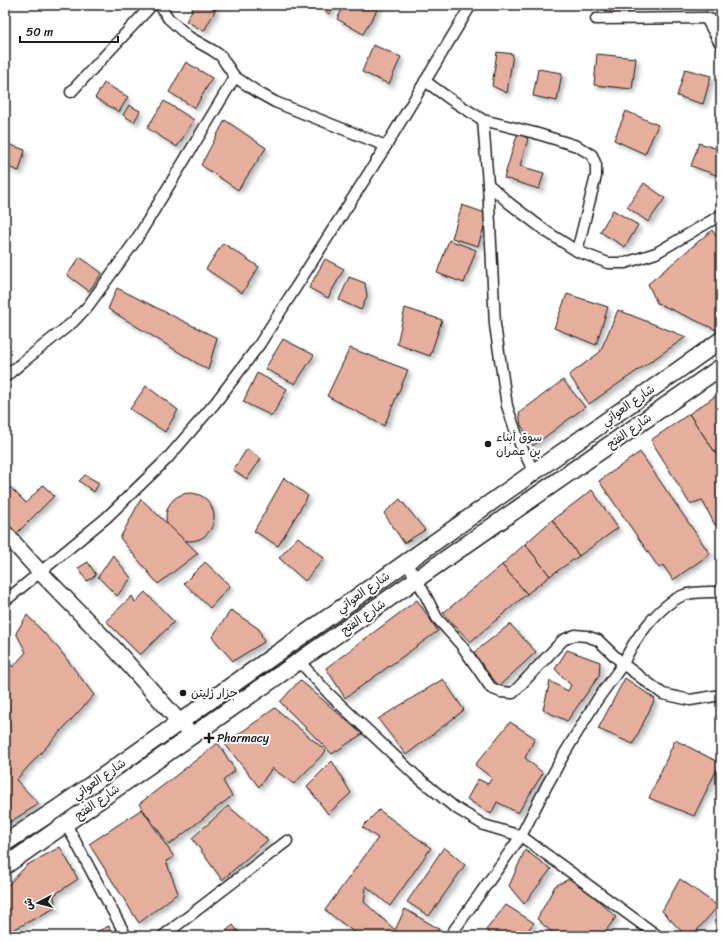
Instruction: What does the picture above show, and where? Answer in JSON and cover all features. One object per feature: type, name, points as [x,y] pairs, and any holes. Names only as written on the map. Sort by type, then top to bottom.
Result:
[{"type":"main road","name":"شارع العواتي","points":[[5,843],[58,808],[721,340]]},
{"type":"main road","name":"شارع الفتح","points":[[5,866],[721,367]]},
{"type":"street","points":[[71,92],[152,5]]},
{"type":"street","points":[[160,5],[168,18],[189,37],[221,56],[235,77],[259,93],[275,102],[386,146]]},
{"type":"street","points":[[5,601],[106,518],[168,459],[216,402],[259,345],[386,146],[471,5]]},
{"type":"street","points":[[706,18],[721,45]]},
{"type":"street","points":[[596,19],[706,18],[721,23]]},
{"type":"street","points":[[5,377],[73,322],[88,306],[136,240],[235,77]]},
{"type":"street","points":[[425,81],[483,120],[535,133],[577,146],[592,155],[596,165],[596,176],[577,251]]},
{"type":"street","points":[[483,120],[496,325],[507,406],[520,444],[534,472]]},
{"type":"street","points":[[488,184],[509,203],[540,227],[577,251],[608,263],[625,263],[656,253],[721,214]]},
{"type":"street","points":[[5,533],[40,572],[113,647],[192,736]]},
{"type":"street","points":[[405,562],[418,579],[437,618],[462,646],[491,688],[501,692],[513,693],[563,640],[575,635],[586,636],[598,640],[624,664],[663,694],[690,700],[721,695]]},
{"type":"street","points":[[450,936],[521,836],[563,756],[597,700],[624,664],[628,654],[640,635],[654,617],[671,602],[685,594],[721,592]]},
{"type":"street","points":[[300,661],[329,694],[415,776],[454,807],[484,825],[521,836],[658,936]]},
{"type":"street","points":[[66,824],[126,936]]},
{"type":"street","points":[[163,936],[287,840]]},
{"type":"building","points":[[195,5],[208,5],[216,9],[204,31],[186,21]]},
{"type":"building","points":[[317,5],[335,5],[329,14]]},
{"type":"building","points":[[344,5],[380,5],[363,34],[337,19]]},
{"type":"building","points":[[603,5],[631,5],[627,17],[602,9]]},
{"type":"building","points":[[373,45],[401,57],[389,84],[362,72]]},
{"type":"building","points":[[497,52],[513,54],[507,93],[492,86]]},
{"type":"building","points":[[597,54],[636,58],[632,89],[594,85]]},
{"type":"building","points":[[186,62],[212,78],[195,108],[169,92]]},
{"type":"building","points":[[538,69],[562,73],[557,101],[533,96]]},
{"type":"building","points":[[685,69],[711,76],[703,104],[677,96]]},
{"type":"building","points":[[104,83],[128,97],[119,112],[95,98]]},
{"type":"building","points":[[164,101],[194,120],[177,147],[147,128]]},
{"type":"building","points":[[129,105],[140,111],[134,122],[123,115]]},
{"type":"building","points":[[626,111],[658,125],[645,154],[614,140]]},
{"type":"building","points":[[225,120],[266,148],[238,190],[201,165]]},
{"type":"building","points":[[518,132],[528,139],[520,166],[544,173],[539,189],[504,178]]},
{"type":"building","points":[[5,143],[25,150],[19,171],[5,166]]},
{"type":"building","points":[[699,143],[721,150],[721,172],[719,176],[691,166]]},
{"type":"building","points":[[644,183],[665,198],[648,222],[627,207]]},
{"type":"building","points":[[462,205],[488,214],[478,246],[452,238]]},
{"type":"building","points":[[613,210],[638,225],[625,247],[600,232]]},
{"type":"building","points":[[712,230],[721,243],[721,332],[657,303],[648,284]]},
{"type":"building","points":[[449,240],[476,250],[464,283],[437,273]]},
{"type":"building","points":[[223,243],[259,267],[242,293],[206,269]]},
{"type":"building","points":[[80,257],[102,273],[89,291],[67,275]]},
{"type":"building","points":[[325,259],[344,269],[328,298],[309,288]]},
{"type":"building","points":[[349,277],[365,283],[367,296],[361,310],[339,300]]},
{"type":"building","points":[[117,288],[217,338],[208,370],[108,309]]},
{"type":"building","points":[[567,294],[608,307],[596,345],[554,328]]},
{"type":"building","points":[[405,308],[442,320],[430,356],[397,344]]},
{"type":"building","points":[[618,310],[686,337],[589,404],[569,375],[600,352]]},
{"type":"building","points":[[283,339],[314,355],[295,384],[265,369]]},
{"type":"building","points":[[350,348],[408,370],[384,426],[327,396]]},
{"type":"building","points":[[257,373],[287,389],[272,416],[243,402]]},
{"type":"building","points":[[563,380],[585,407],[533,446],[521,425],[519,413]]},
{"type":"building","points":[[146,386],[178,410],[165,432],[130,409]]},
{"type":"building","points":[[717,395],[721,401],[721,461],[689,414]]},
{"type":"building","points":[[689,414],[721,461],[721,523],[715,525],[702,500],[690,504],[651,440]]},
{"type":"building","points":[[247,449],[261,459],[247,479],[233,470]]},
{"type":"building","points":[[640,452],[710,554],[673,580],[663,565],[659,568],[599,481]]},
{"type":"building","points":[[85,475],[99,483],[94,492],[79,481]]},
{"type":"building","points":[[284,478],[308,496],[278,546],[254,531]]},
{"type":"building","points":[[6,483],[26,503],[43,485],[54,496],[16,534],[5,523]]},
{"type":"building","points":[[592,490],[618,528],[579,556],[552,520]]},
{"type":"building","points":[[190,493],[199,495],[207,500],[212,508],[214,517],[212,526],[207,534],[199,539],[190,541],[181,539],[173,534],[168,526],[166,517],[168,508],[173,500],[181,495]]},
{"type":"building","points":[[141,499],[198,553],[158,584],[120,538]]},
{"type":"building","points":[[400,499],[425,530],[404,543],[384,513]]},
{"type":"building","points":[[552,520],[579,556],[550,576],[525,544]]},
{"type":"building","points":[[298,537],[324,558],[305,581],[279,558]]},
{"type":"building","points":[[525,544],[550,576],[527,594],[502,565]]},
{"type":"building","points":[[113,555],[131,578],[117,596],[98,577]]},
{"type":"building","points":[[88,562],[96,575],[87,581],[78,568]]},
{"type":"building","points":[[205,562],[230,586],[210,608],[184,583]]},
{"type":"building","points":[[502,565],[527,594],[470,642],[443,613]]},
{"type":"building","points":[[145,592],[174,622],[140,655],[106,621],[132,596],[135,602]]},
{"type":"building","points":[[417,600],[438,631],[345,698],[326,668]]},
{"type":"building","points":[[231,610],[259,629],[264,642],[233,661],[212,637]]},
{"type":"building","points":[[27,615],[59,649],[94,695],[16,780],[39,804],[5,825],[5,658],[13,667],[26,652],[16,633]]},
{"type":"building","points":[[510,624],[536,652],[499,686],[472,654]]},
{"type":"building","points":[[567,650],[600,662],[599,676],[567,721],[543,710],[550,681],[568,691],[571,685],[555,669]]},
{"type":"building","points":[[625,678],[655,699],[633,744],[598,729]]},
{"type":"building","points":[[443,679],[464,710],[406,755],[378,719]]},
{"type":"building","points":[[300,680],[362,734],[332,754],[280,702]]},
{"type":"building","points":[[275,708],[326,751],[294,784],[272,768],[259,787],[225,744]]},
{"type":"building","points":[[510,722],[535,738],[525,758],[543,773],[518,813],[497,802],[491,814],[467,799],[478,779],[488,784],[492,778],[475,765]]},
{"type":"building","points":[[675,740],[720,763],[694,816],[649,798]]},
{"type":"building","points":[[218,743],[235,770],[223,781],[232,796],[169,845],[139,804]]},
{"type":"building","points":[[332,761],[351,793],[328,814],[307,786]]},
{"type":"building","points":[[228,806],[268,840],[222,880],[192,838]]},
{"type":"building","points":[[142,809],[174,857],[166,861],[178,893],[139,923],[89,844]]},
{"type":"building","points":[[379,810],[431,848],[390,906],[366,886],[364,902],[395,930],[405,909],[439,929],[434,936],[359,936],[325,910],[378,838],[362,827]]},
{"type":"building","points":[[60,847],[78,879],[54,895],[55,908],[5,934],[5,888],[27,865]]},
{"type":"building","points":[[444,847],[465,865],[429,916],[407,902]]},
{"type":"building","points":[[525,850],[551,869],[524,904],[509,886]]},
{"type":"building","points":[[573,877],[616,917],[602,936],[556,936],[537,919],[555,886]]},
{"type":"building","points":[[680,879],[718,906],[692,936],[686,936],[662,911]]},
{"type":"building","points":[[506,905],[534,923],[523,936],[493,936],[486,930]]},
{"type":"building","points":[[233,925],[241,936],[220,936]]},
{"type":"building","points":[[109,926],[112,936],[87,936]]},
{"type":"place","name":"سوق أبناء بن عمران","points":[[488,444]]},
{"type":"place","name":"جزار زليتن","points":[[183,693]]},
{"type":"place","name":"Pharmacy","points":[[209,738]]}]
